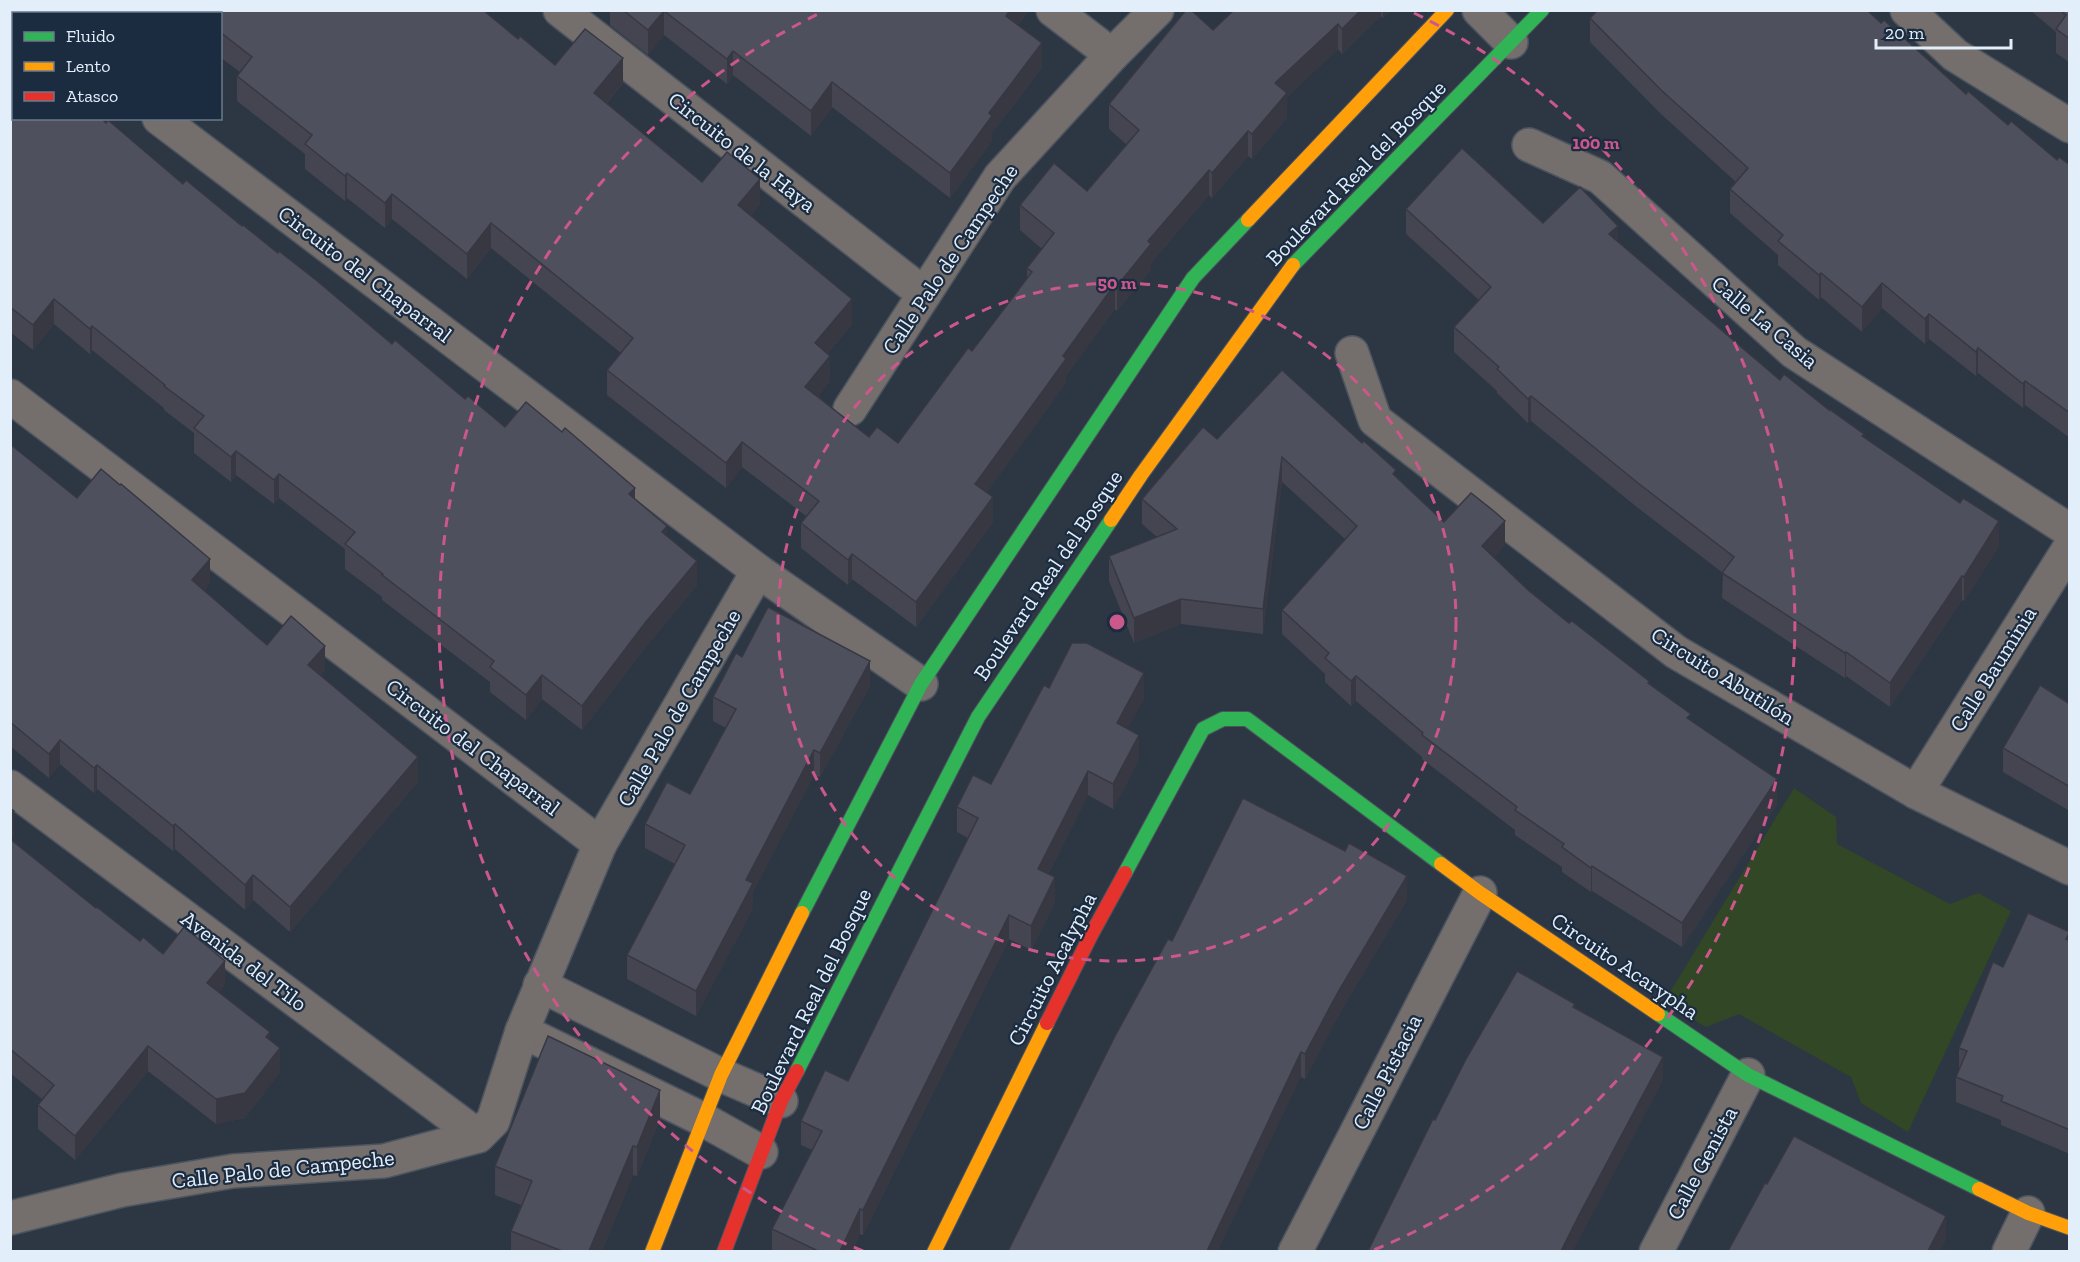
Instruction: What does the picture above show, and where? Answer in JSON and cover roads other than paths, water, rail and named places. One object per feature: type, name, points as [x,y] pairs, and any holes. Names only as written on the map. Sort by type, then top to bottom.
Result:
[{"type":"street","name":"Circuito de la Haya","points":[[560,10],[924,294]]},
{"type":"street","points":[[1053,10],[1112,55]]},
{"type":"street","name":"Calle Palo de Campeche","points":[[850,409],[1000,177],[1112,55],[1157,10]]},
{"type":"street","name":"Boulevard Real del Bosque","points":[[652,1251],[721,1075],[766,982],[921,684],[1192,278],[1447,10]]},
{"type":"street","points":[[1479,10],[1512,42]]},
{"type":"street","name":"Boulevard Real del Bosque","points":[[724,1251],[781,1101],[978,717],[1141,475],[1294,264],[1542,10]]},
{"type":"street","points":[[1907,10],[1955,55],[2070,126]]},
{"type":"street","name":"Circuito del Chaparral","points":[[162,120],[758,572],[921,684]]},
{"type":"street","name":"Calle La Casia","points":[[1529,145],[1600,177],[1794,352],[2070,531]]},
{"type":"street","name":"Circuito Abutilón","points":[[1352,353],[1375,420],[1676,652],[1916,792],[2070,868]]},
{"type":"street","name":"Circuito del Chaparral","points":[[10,396],[600,844]]},
{"type":"street","name":"Calle Bauminia","points":[[1916,792],[2070,547]]},
{"type":"street","name":"Calle Palo de Campeche","points":[[600,844],[758,572]]},
{"type":"street","name":"Circuito Acarypha","points":[[1223,718],[1247,719],[1480,893],[1748,1075],[2028,1213]]},
{"type":"street","name":"Circuito Acalypha","points":[[934,1251],[1090,937],[1203,729],[1223,718]]},
{"type":"street","name":"Avenida del Tilo","points":[[10,787],[478,1136]]},
{"type":"street","points":[[478,1136],[493,1121],[522,1031],[600,844]]},
{"type":"street","name":"Calle Pistacia","points":[[1295,1251],[1480,893]]},
{"type":"street","points":[[540,986],[721,1075],[781,1101]]},
{"type":"street","points":[[522,1031],[702,1119],[761,1152]]},
{"type":"street","name":"Calle Genista","points":[[1656,1251],[1748,1075]]},
{"type":"street","name":"Calle Palo de Campeche","points":[[17,1208],[233,1171],[384,1161],[478,1136]]},
{"type":"street","points":[[2009,1251],[2028,1213],[2070,1228]]}]
